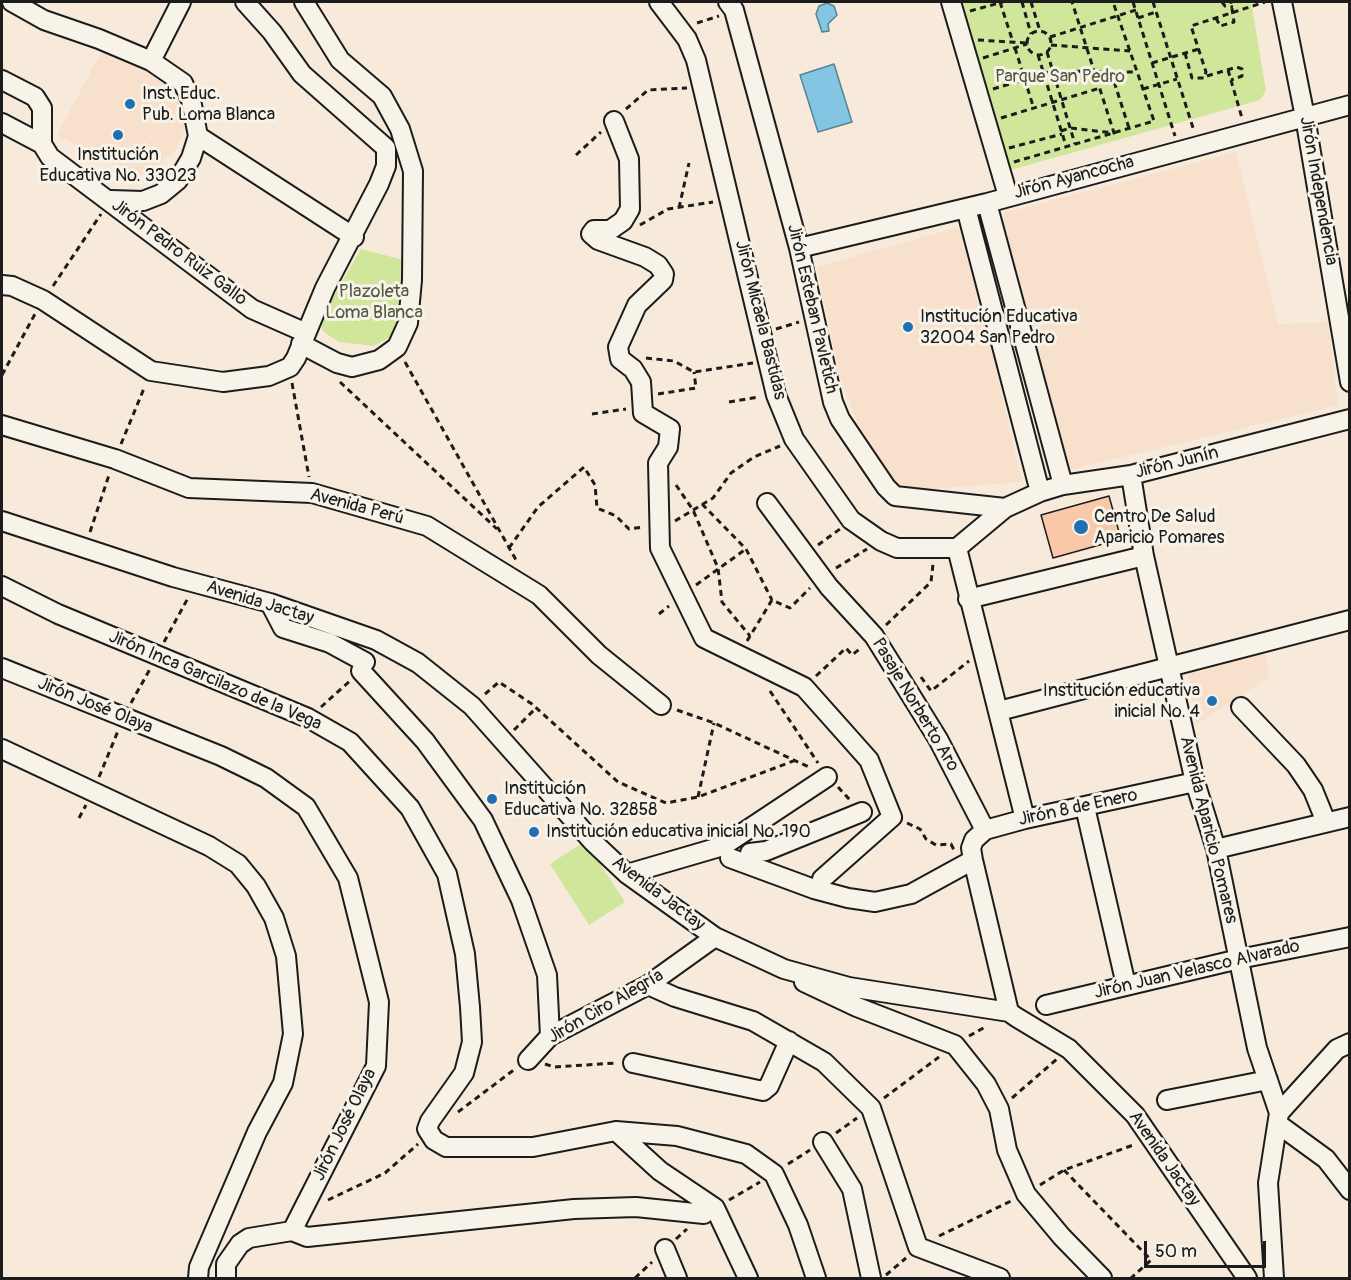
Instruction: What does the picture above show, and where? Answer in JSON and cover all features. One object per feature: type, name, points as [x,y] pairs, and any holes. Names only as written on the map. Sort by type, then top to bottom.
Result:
[{"type":"street","points":[[12,2],[44,20],[99,39],[151,61],[183,83],[191,100],[198,136],[191,158],[178,180],[161,194],[143,201],[111,200]]},
{"type":"street","points":[[151,61],[181,2]]},
{"type":"street","points":[[2,285],[12,286],[43,300],[151,371],[223,382],[268,376],[290,367],[386,166],[386,148],[302,74],[272,32],[245,2]]},
{"type":"street","points":[[304,2],[340,60],[382,96],[393,113],[412,171],[412,280],[408,323],[397,347]]},
{"type":"street","name":"Jirón Micaela Bastidas","points":[[659,2],[687,39],[696,60],[764,333],[777,395],[795,439],[851,520],[881,541],[897,548],[957,548]]},
{"type":"street","points":[[951,2],[1008,196]]},
{"type":"street","name":"Jirón Independencia","points":[[1282,2],[1305,117],[1350,382]]},
{"type":"street","name":"Jirón Esteban Pavletich","points":[[731,6],[799,248],[833,402],[840,419],[886,487],[895,496],[1005,507]]},
{"type":"street","points":[[2,80],[34,97],[42,108],[42,144]]},
{"type":"street","name":"Jirón Ayancocha","points":[[799,248],[987,203],[1179,149],[1350,105]]},
{"type":"street","points":[[614,121],[629,159],[630,209],[623,221],[610,230],[594,230],[591,234],[598,240],[645,256],[658,265],[664,274],[663,280],[637,305],[618,347],[618,355],[622,362],[633,369],[641,382],[643,413],[670,429],[668,447],[658,463],[660,548],[704,638],[804,687],[869,760],[892,817],[822,879]]},
{"type":"street","name":"Jirón Pedro Ruiz Gallo","points":[[2,123],[42,144],[50,157],[111,200],[149,234],[252,309],[303,338],[337,363],[352,367],[379,360],[397,347]]},
{"type":"street","points":[[198,136],[354,237]]},
{"type":"street","points":[[987,203],[1063,485]]},
{"type":"street","points":[[966,208],[1040,492]]},
{"type":"street","name":"Jirón Junín","points":[[1005,507],[1063,485],[1131,475],[1350,419]]},
{"type":"street","name":"Avenida Perú","points":[[2,425],[115,459],[189,488],[312,493],[427,526],[539,595],[599,655],[661,705]]},
{"type":"street","name":"Avenida Aparicio Pomares","points":[[1131,475],[1144,556],[1195,782],[1216,849],[1257,1048],[1278,1118]]},
{"type":"street","name":"Pasaje Norberto Aro","points":[[767,503],[821,577],[874,636],[938,739],[985,830]]},
{"type":"street","points":[[1005,507],[957,548],[1025,819]]},
{"type":"street","name":"Avenida Jactay","points":[[2,521],[84,550],[270,603],[376,640],[418,663],[472,706],[593,842],[627,874],[715,937],[784,969],[849,987],[1009,1012],[1069,1049],[1135,1115],[1247,1278]]},
{"type":"street","points":[[968,599],[1144,556]]},
{"type":"street","name":"Jirón Inca Garcilazo de la Vega","points":[[2,586],[58,614],[243,689],[308,718],[350,742],[410,808],[447,874],[465,954],[472,1042],[465,1073],[430,1121],[428,1134],[446,1147],[533,1147],[616,1131],[677,1136],[746,1154],[774,1174],[798,1225],[816,1278]]},
{"type":"street","points":[[270,603],[283,628],[330,642],[363,667],[425,741],[483,820],[521,900],[547,975],[550,1036]]},
{"type":"street","points":[[999,711],[1350,620]]},
{"type":"street","name":"Jirón José Olaya","points":[[2,669],[221,756],[266,778],[306,807],[348,878],[379,1002],[376,1066],[292,1231]]},
{"type":"street","points":[[1241,707],[1296,765],[1313,790],[1326,822]]},
{"type":"street","points":[[2,749],[209,846],[238,864],[256,886],[274,918],[286,956],[293,1034],[283,1083],[257,1132],[199,1268],[198,1278]]},
{"type":"street","points":[[627,874],[723,846],[827,777]]},
{"type":"street","name":"Jirón 8 de Enero","points":[[985,830],[1025,819],[1195,782]]},
{"type":"street","points":[[1085,807],[1126,985]]},
{"type":"street","points":[[750,853],[766,851],[862,812]]},
{"type":"street","points":[[1216,849],[1350,817]]},
{"type":"street","points":[[985,830],[974,840],[972,854],[1009,1012]]},
{"type":"street","points":[[730,858],[814,889],[875,902],[912,894],[972,854]]},
{"type":"street","name":"Jirón Ciro Alegría","points":[[528,1060],[550,1036],[648,985],[715,937]]},
{"type":"street","name":"Jirón Juan Velasco Alvarado","points":[[1046,1005],[1239,959],[1350,937]]},
{"type":"street","points":[[784,969],[812,987],[955,1045],[986,1084],[999,1109],[1007,1150],[1026,1194],[1062,1237],[1102,1278]]},
{"type":"street","points":[[648,985],[675,997],[753,1021],[824,1062],[871,1108],[918,1247],[1000,1278]]},
{"type":"street","points":[[633,1063],[763,1090],[770,1086],[789,1041]]},
{"type":"street","points":[[1274,1278],[1268,1183],[1278,1118],[1337,1049],[1350,1043]]},
{"type":"street","points":[[1167,1101],[1268,1080]]},
{"type":"street","points":[[1278,1118],[1326,1159],[1350,1190]]},
{"type":"street","points":[[616,1131],[660,1171],[715,1208],[748,1278]]},
{"type":"street","points":[[823,1142],[852,1189],[871,1278]]},
{"type":"street","points":[[226,1278],[226,1264],[240,1244],[249,1238],[292,1231],[307,1237],[574,1209],[636,1207],[704,1214]]},
{"type":"street","points":[[665,1249],[677,1278]]},
{"type":"path","points":[[969,12],[1001,2],[1013,42]]},
{"type":"path","points":[[1022,2],[1031,34],[1027,44],[1031,52],[1038,55],[1047,52],[1051,45],[1050,37]]},
{"type":"path","points":[[1031,2],[1040,31],[1050,37],[1136,10]]},
{"type":"path","points":[[1072,2],[1114,133]]},
{"type":"path","points":[[1011,163],[1154,121],[1113,2]]},
{"type":"path","points":[[1140,2],[1133,2],[1179,149]]},
{"type":"path","points":[[1153,2],[1198,144]]},
{"type":"path","points":[[1222,2],[1225,6],[1233,6]]},
{"type":"path","points":[[1216,18],[1220,26],[1231,24],[1236,20],[1232,2]]},
{"type":"path","points":[[1205,77],[1206,72],[1191,26],[1265,2]]},
{"type":"path","points":[[694,24],[731,6]]},
{"type":"path","points":[[1138,18],[1156,12]]},
{"type":"path","points":[[1031,34],[1040,31]]},
{"type":"path","points":[[977,40],[1027,44]]},
{"type":"path","points":[[982,58],[1027,44]]},
{"type":"path","points":[[1051,45],[1130,51]]},
{"type":"path","points":[[1015,48],[1034,109]]},
{"type":"path","points":[[1152,63],[1199,49]]},
{"type":"path","points":[[1047,52],[1075,144]]},
{"type":"path","points":[[1185,53],[1192,78],[1198,80],[1240,68],[1243,72],[1241,77],[1231,80]]},
{"type":"path","points":[[1038,55],[1066,146]]},
{"type":"path","points":[[1228,70],[1246,132]]},
{"type":"path","points":[[991,90],[1053,71],[1137,72]]},
{"type":"path","points":[[1111,72],[1129,128]]},
{"type":"path","points":[[1143,89],[1177,79]]},
{"type":"path","points":[[576,155],[648,90],[702,88]]},
{"type":"path","points":[[999,119],[1100,88]]},
{"type":"path","points":[[1008,149],[1070,128],[1114,133]]},
{"type":"path","points":[[679,208],[689,163]]},
{"type":"path","points":[[638,226],[668,209],[729,199]]},
{"type":"path","points":[[764,333],[815,317]]},
{"type":"path","points":[[397,347],[521,567]]},
{"type":"path","points":[[618,355],[674,361],[693,372],[769,361]]},
{"type":"path","points":[[290,367],[312,493]]},
{"type":"path","points":[[84,550],[115,459],[151,371]]},
{"type":"path","points":[[335,377],[501,533]]},
{"type":"path","points":[[729,402],[777,395]]},
{"type":"path","points":[[675,482],[693,510],[718,568],[722,602],[750,636]]},
{"type":"path","points":[[702,504],[746,549],[772,600],[790,608],[821,577],[881,541]]},
{"type":"path","points":[[805,555],[851,520]]},
{"type":"path","points":[[659,614],[746,549]]},
{"type":"path","points":[[738,655],[772,600]]},
{"type":"path","points":[[918,672],[931,691],[984,650]]},
{"type":"path","points":[[308,718],[363,667]]},
{"type":"path","points":[[472,706],[499,682],[536,708],[618,782],[666,803],[698,797],[796,760]]},
{"type":"path","points":[[766,684],[827,777]]},
{"type":"path","points":[[504,740],[536,708]]},
{"type":"path","points":[[79,818],[124,717]]},
{"type":"path","points":[[698,797],[714,723]]},
{"type":"path","points":[[999,1109],[1069,1049]]},
{"type":"path","points":[[528,1060],[554,1066],[633,1063]]},
{"type":"path","points":[[883,1278],[918,1247],[1026,1194],[1064,1170],[1152,1138]]},
{"type":"path","points":[[1064,1170],[1151,1260],[1131,1278]]},
{"type":"shaded area","name":"Inst. Educ. Pub. Loma Blanca","points":[[104,47],[172,70],[186,116],[184,131],[176,150],[145,175],[125,170],[57,135]]},
{"type":"shaded area","points":[[1236,152],[1278,324],[1329,322],[1338,405],[1070,470],[1001,224],[1004,213]]},
{"type":"shaded area","name":"Institución Educativa 32004 San Pedro","points":[[955,228],[964,233],[1022,482],[903,491],[865,442],[841,380],[817,267]]},
{"type":"shaded area","name":"Institución educativa inicial No. 4","points":[[1265,647],[1269,677],[1196,725],[1187,664]]},
{"type":"green space","name":"Parque San Pedro","points":[[958,2],[1251,2],[1266,91],[1260,100],[1007,171]]},
{"type":"green space","name":"Plazoleta Loma Blanca","points":[[361,249],[419,264],[398,333],[374,346],[339,342],[324,332],[319,321]]},
{"type":"green space","points":[[585,841],[625,902],[589,925],[550,864]]},
{"type":"water","points":[[827,3],[834,6],[837,15],[828,24],[829,31],[822,32],[816,14],[819,6]]},
{"type":"water","points":[[834,64],[852,122],[818,132],[800,75]]},
{"type":"building","name":"Centro De Salud Aparicio Pomares","points":[[1109,496],[1121,539],[1053,558],[1041,515]]},
{"type":"place","name":"Inst. Educ. Pub. Loma Blanca","points":[[130,104]]},
{"type":"place","name":"Institución Educativa No. 33023","points":[[118,135]]},
{"type":"place","name":"Institución Educativa 32004 San Pedro","points":[[908,327]]},
{"type":"place","name":"Centro De Salud Aparicio Pomares","points":[[1081,527]]},
{"type":"place","name":"Institución educativa inicial No. 4","points":[[1212,701]]},
{"type":"place","name":"Institución Educativa No. 32858","points":[[492,799]]},
{"type":"place","name":"Institución educativa inicial No. 190","points":[[534,832]]}]
